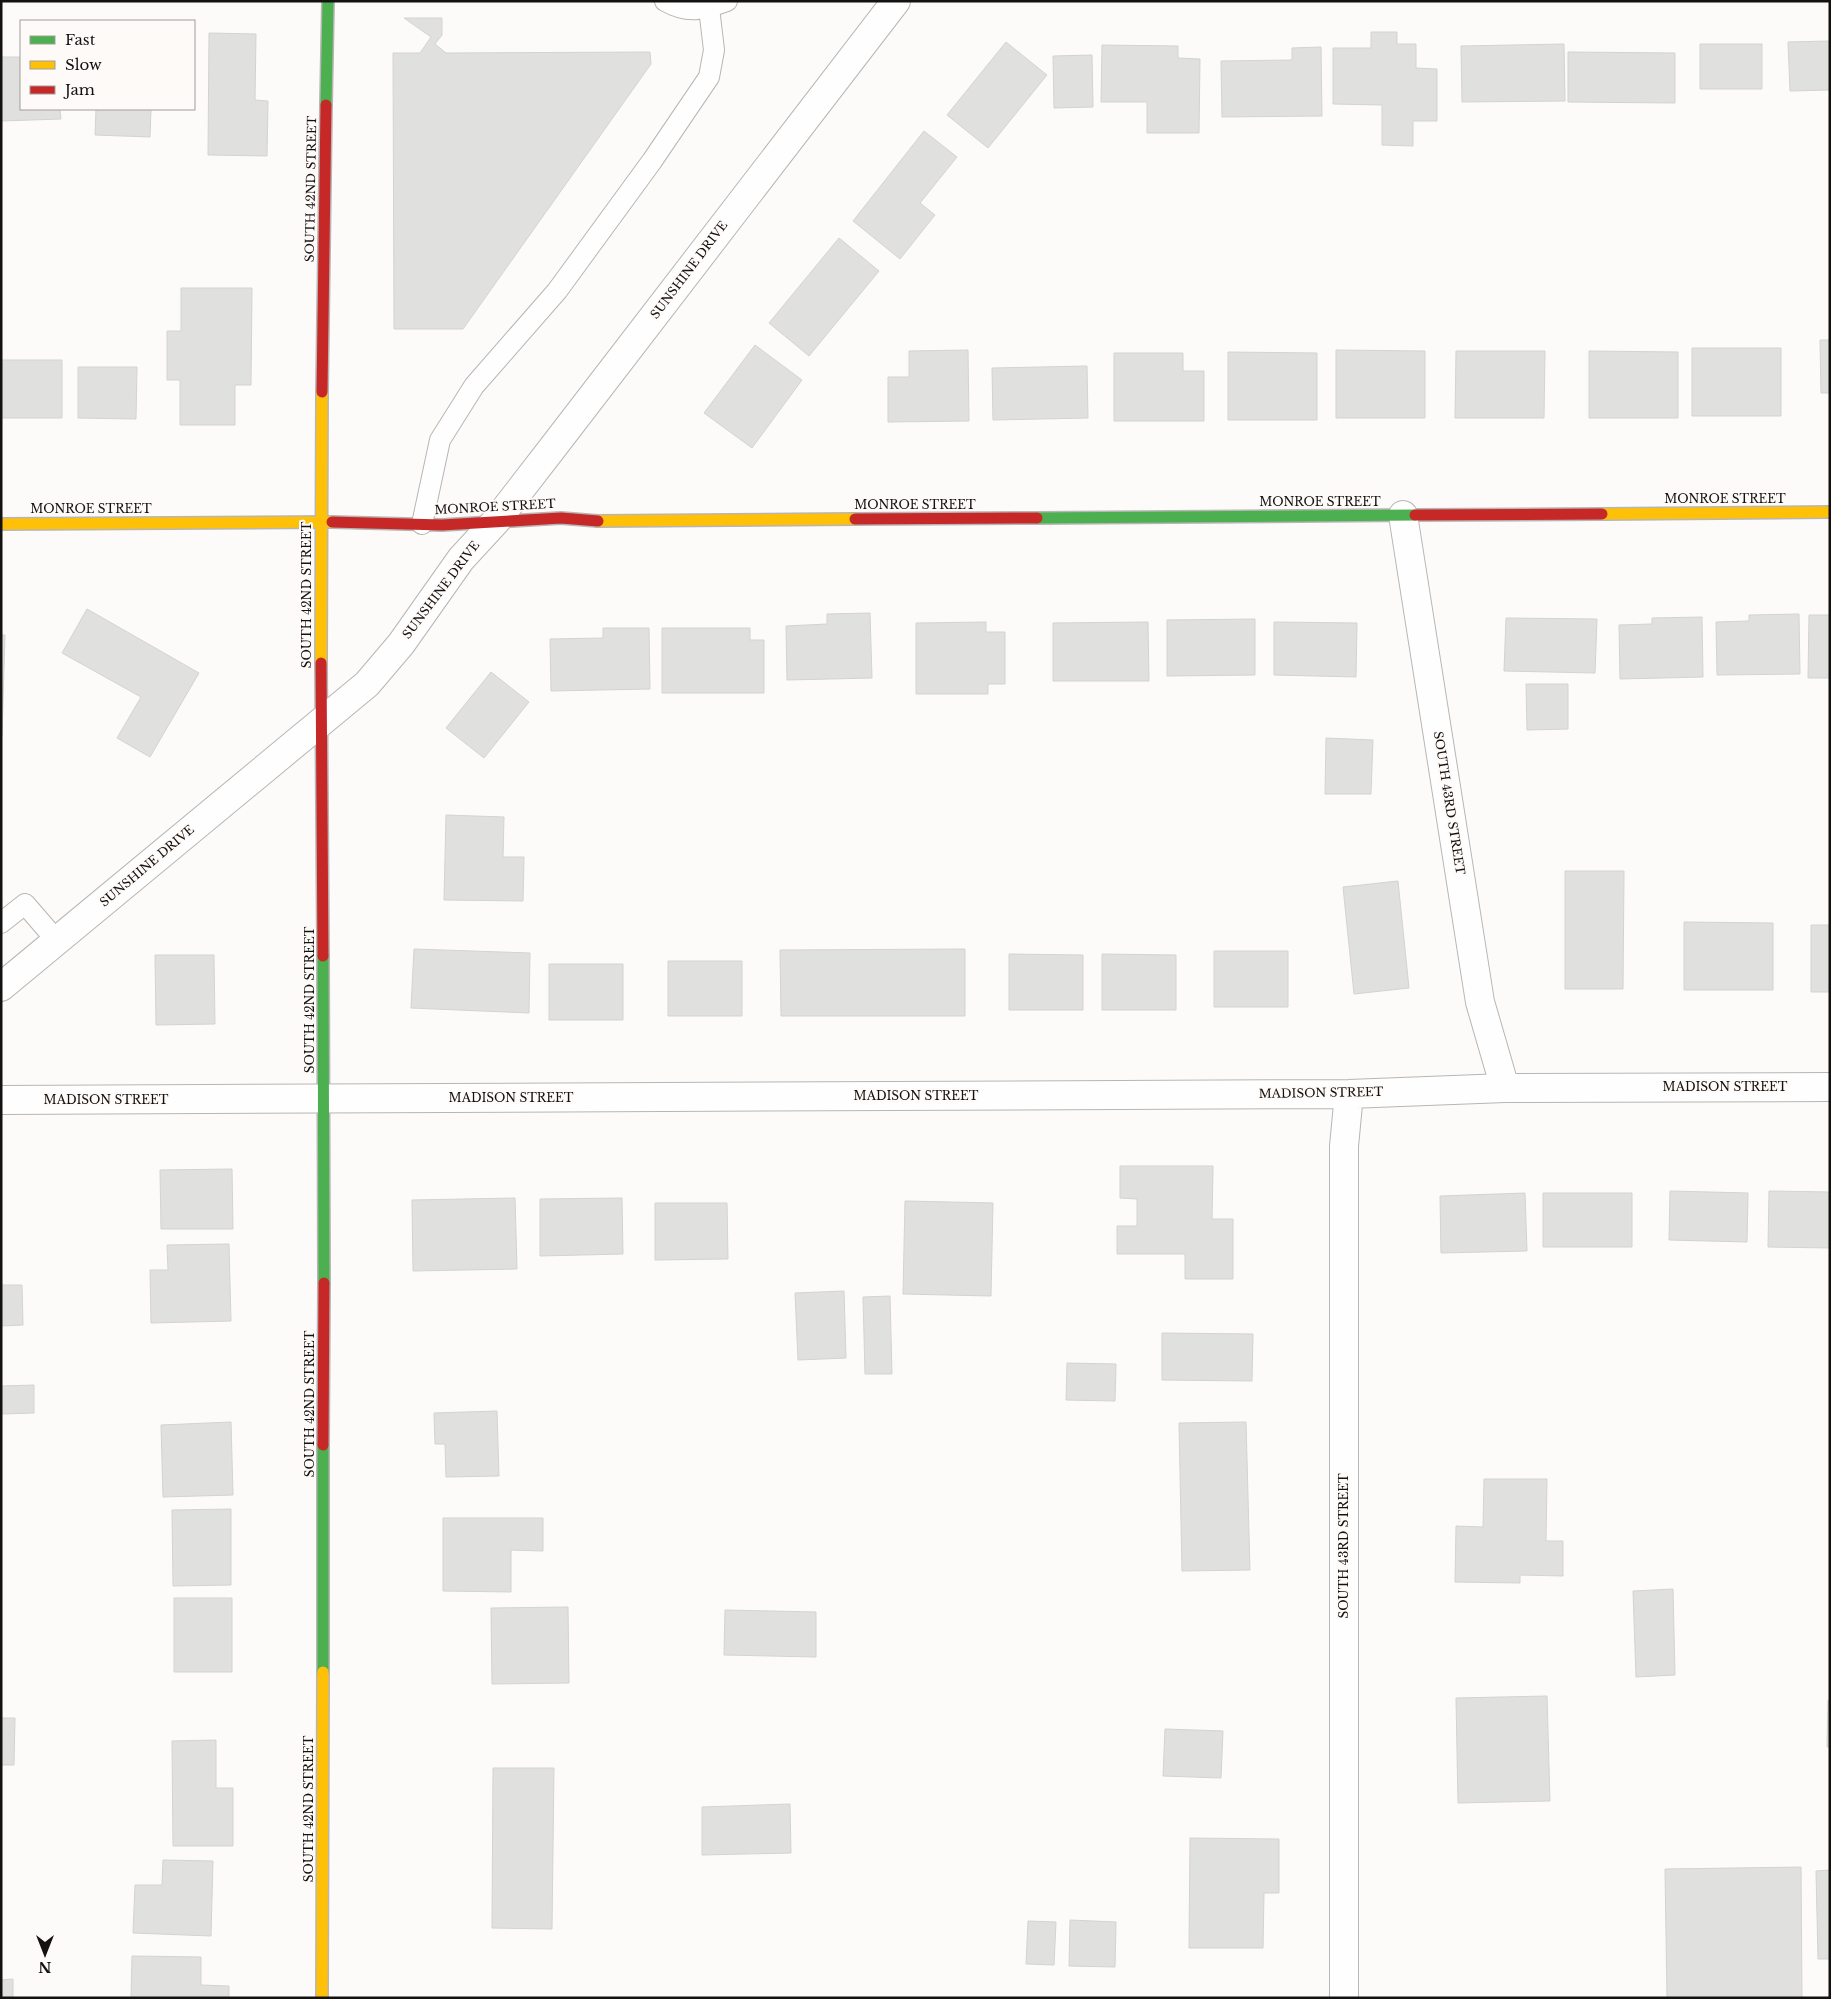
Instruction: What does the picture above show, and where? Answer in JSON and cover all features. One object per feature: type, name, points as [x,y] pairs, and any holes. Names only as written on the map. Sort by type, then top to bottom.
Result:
[{"type":"street","name":"SOUTH 42ND STREET","points":[[322,1998],[324,1099],[320,522],[328,1]]},
{"type":"street","name":"SUNSHINE DRIVE","points":[[1,986],[367,684],[401,644],[461,559],[496,521],[896,1]]},
{"type":"street","name":"MONROE STREET","points":[[1,524],[320,522],[422,524],[561,518],[589,521],[1830,512]]},
{"type":"street","name":"SOUTH 43RD STREET","points":[[1403,515],[1480,1002],[1505,1088]]},
{"type":"street","name":"MADISON STREET","points":[[1,1100],[1349,1094],[1505,1088],[1830,1087]]},
{"type":"street","name":"SOUTH 43RD STREET","points":[[1344,1998],[1344,1146],[1349,1094]]},
{"type":"lane","points":[[422,524],[440,440],[474,386],[557,290],[652,161],[709,77],[714,50],[718,5],[680,10],[664,1]]},
{"type":"lane","points":[[1,923],[25,904],[57,941]]},
{"type":"building","points":[[404,18],[442,18],[442,35],[435,44],[446,53],[650,52],[651,64],[463,329],[394,329],[393,53],[420,53],[431,37]]},
{"type":"building","points":[[1371,32],[1397,32],[1397,44],[1416,44],[1416,68],[1437,69],[1437,121],[1413,121],[1413,146],[1382,145],[1382,105],[1333,104],[1333,48],[1371,48]]},
{"type":"building","points":[[209,33],[256,34],[255,100],[268,101],[267,156],[208,155]]},
{"type":"building","points":[[1830,41],[1830,90],[1790,91],[1788,42]]},
{"type":"building","points":[[1006,42],[1047,75],[988,148],[947,115]]},
{"type":"building","points":[[1564,44],[1565,101],[1462,102],[1461,46]]},
{"type":"building","points":[[1700,44],[1762,44],[1762,89],[1700,89]]},
{"type":"building","points":[[1102,45],[1178,46],[1178,58],[1200,59],[1199,133],[1147,133],[1147,102],[1101,102]]},
{"type":"building","points":[[1321,47],[1322,116],[1222,117],[1221,61],[1292,60],[1292,48]]},
{"type":"building","points":[[1568,52],[1675,53],[1675,103],[1568,102]]},
{"type":"building","points":[[1092,55],[1093,107],[1054,108],[1053,56]]},
{"type":"building","points":[[1,57],[20,57],[20,110],[60,110],[61,119],[1,121]]},
{"type":"building","points":[[96,110],[151,110],[150,137],[95,135]]},
{"type":"building","points":[[924,131],[957,157],[920,203],[935,215],[900,259],[853,221]]},
{"type":"building","points":[[839,238],[879,271],[809,356],[769,323]]},
{"type":"building","points":[[181,288],[252,288],[251,385],[235,385],[235,425],[180,425],[180,380],[167,380],[167,331],[181,331]]},
{"type":"building","points":[[1820,340],[1830,340],[1830,393],[1821,393]]},
{"type":"building","points":[[755,345],[802,380],[752,448],[704,413]]},
{"type":"building","points":[[1692,348],[1781,348],[1781,416],[1692,416]]},
{"type":"building","points":[[968,350],[969,421],[888,422],[888,377],[909,377],[909,351]]},
{"type":"building","points":[[1336,350],[1425,351],[1425,418],[1336,418]]},
{"type":"building","points":[[1456,351],[1545,351],[1544,418],[1455,418]]},
{"type":"building","points":[[1589,351],[1678,352],[1678,418],[1589,418]]},
{"type":"building","points":[[1228,352],[1317,353],[1317,420],[1228,420]]},
{"type":"building","points":[[1114,353],[1183,353],[1183,371],[1204,371],[1204,421],[1114,421]]},
{"type":"building","points":[[1,360],[62,360],[62,418],[1,418]]},
{"type":"building","points":[[1087,366],[1088,418],[993,420],[992,368]]},
{"type":"building","points":[[78,367],[137,367],[136,419],[78,418]]},
{"type":"building","points":[[87,609],[199,673],[150,757],[117,738],[141,697],[62,653]]},
{"type":"building","points":[[870,613],[872,678],[787,680],[786,626],[827,624],[827,614]]},
{"type":"building","points":[[1799,614],[1800,674],[1717,675],[1716,622],[1749,621],[1749,615]]},
{"type":"building","points":[[1809,615],[1830,615],[1830,678],[1808,678]]},
{"type":"building","points":[[1702,617],[1703,677],[1620,679],[1619,625],[1652,624],[1652,618]]},
{"type":"building","points":[[1506,618],[1597,619],[1595,673],[1504,671]]},
{"type":"building","points":[[1255,619],[1255,675],[1167,676],[1167,620]]},
{"type":"building","points":[[986,622],[986,632],[1005,632],[1005,684],[988,684],[988,694],[916,694],[916,623]]},
{"type":"building","points":[[1148,622],[1149,681],[1053,681],[1053,623]]},
{"type":"building","points":[[1274,622],[1357,623],[1356,677],[1274,675]]},
{"type":"building","points":[[603,628],[649,628],[650,689],[551,691],[550,639],[603,638]]},
{"type":"building","points":[[662,628],[750,628],[750,640],[764,640],[764,693],[662,693]]},
{"type":"building","points":[[1,635],[5,635],[2,736],[1,736]]},
{"type":"building","points":[[491,672],[529,702],[484,758],[446,728]]},
{"type":"building","points":[[1526,684],[1568,684],[1568,729],[1527,730]]},
{"type":"building","points":[[1326,738],[1373,740],[1371,794],[1325,794]]},
{"type":"building","points":[[446,815],[504,817],[503,857],[524,857],[523,901],[444,900]]},
{"type":"building","points":[[1565,871],[1624,871],[1623,989],[1565,989]]},
{"type":"building","points":[[1398,881],[1409,988],[1354,994],[1343,887]]},
{"type":"building","points":[[1684,922],[1773,923],[1773,990],[1684,990]]},
{"type":"building","points":[[1811,925],[1830,925],[1830,992],[1811,992]]},
{"type":"building","points":[[414,949],[530,953],[529,1013],[411,1008]]},
{"type":"building","points":[[965,949],[965,1016],[781,1016],[780,950]]},
{"type":"building","points":[[1214,951],[1288,951],[1288,1007],[1214,1007]]},
{"type":"building","points":[[1009,954],[1083,955],[1083,1010],[1009,1010]]},
{"type":"building","points":[[1102,954],[1176,955],[1176,1010],[1102,1010]]},
{"type":"building","points":[[155,955],[214,955],[215,1024],[156,1025]]},
{"type":"building","points":[[668,961],[742,961],[742,1016],[668,1016]]},
{"type":"building","points":[[549,964],[623,964],[623,1020],[549,1020]]},
{"type":"building","points":[[1120,1166],[1213,1166],[1212,1219],[1233,1219],[1233,1279],[1185,1279],[1185,1254],[1117,1254],[1117,1226],[1137,1226],[1137,1199],[1120,1198]]},
{"type":"building","points":[[232,1169],[233,1229],[161,1229],[160,1170]]},
{"type":"building","points":[[1670,1191],[1748,1193],[1747,1242],[1669,1240]]},
{"type":"building","points":[[1769,1191],[1830,1192],[1830,1248],[1768,1247]]},
{"type":"building","points":[[1525,1193],[1527,1251],[1441,1253],[1440,1196]]},
{"type":"building","points":[[1543,1193],[1632,1193],[1632,1247],[1543,1247]]},
{"type":"building","points":[[515,1198],[517,1269],[413,1271],[412,1200]]},
{"type":"building","points":[[622,1198],[623,1254],[540,1256],[540,1199]]},
{"type":"building","points":[[905,1201],[993,1203],[991,1296],[903,1294]]},
{"type":"building","points":[[655,1203],[727,1203],[728,1259],[655,1260]]},
{"type":"building","points":[[229,1244],[231,1321],[151,1323],[150,1270],[168,1270],[167,1245]]},
{"type":"building","points":[[1,1285],[22,1285],[23,1325],[1,1326]]},
{"type":"building","points":[[844,1291],[846,1358],[798,1360],[795,1293]]},
{"type":"building","points":[[890,1296],[892,1374],[865,1374],[863,1297]]},
{"type":"building","points":[[1162,1333],[1253,1334],[1252,1381],[1162,1380]]},
{"type":"building","points":[[1067,1363],[1116,1364],[1115,1401],[1066,1400]]},
{"type":"building","points":[[34,1385],[34,1413],[1,1414],[1,1386]]},
{"type":"building","points":[[497,1411],[499,1476],[446,1477],[445,1444],[435,1444],[434,1413]]},
{"type":"building","points":[[231,1422],[233,1495],[163,1497],[161,1425]]},
{"type":"building","points":[[1246,1422],[1250,1570],[1182,1571],[1179,1423]]},
{"type":"building","points":[[1484,1479],[1547,1479],[1546,1541],[1563,1541],[1563,1576],[1520,1575],[1520,1583],[1455,1582],[1456,1526],[1483,1527]]},
{"type":"building","points":[[231,1509],[231,1585],[173,1586],[172,1510]]},
{"type":"building","points":[[443,1518],[543,1518],[543,1551],[511,1550],[511,1592],[443,1591]]},
{"type":"building","points":[[1673,1589],[1675,1675],[1636,1677],[1633,1591]]},
{"type":"building","points":[[174,1598],[232,1598],[232,1672],[174,1672]]},
{"type":"building","points":[[568,1607],[569,1683],[492,1684],[491,1608]]},
{"type":"building","points":[[725,1610],[816,1612],[816,1657],[724,1655]]},
{"type":"building","points":[[1547,1696],[1550,1801],[1458,1803],[1456,1698]]},
{"type":"building","points":[[1828,1700],[1830,1700],[1830,1747],[1827,1747]]},
{"type":"building","points":[[1,1718],[15,1718],[14,1765],[1,1765]]},
{"type":"building","points":[[1165,1729],[1223,1731],[1221,1778],[1163,1776]]},
{"type":"building","points":[[216,1740],[216,1788],[233,1788],[233,1846],[173,1846],[172,1741]]},
{"type":"building","points":[[493,1768],[554,1768],[552,1929],[492,1928]]},
{"type":"building","points":[[790,1804],[791,1853],[702,1855],[702,1807]]},
{"type":"building","points":[[1190,1838],[1279,1839],[1279,1893],[1264,1893],[1263,1948],[1189,1948]]},
{"type":"building","points":[[163,1860],[213,1861],[211,1936],[133,1933],[135,1885],[162,1885]]},
{"type":"building","points":[[1801,1867],[1802,1998],[1667,1998],[1665,1869]]},
{"type":"building","points":[[1830,1870],[1830,1959],[1818,1959],[1816,1871]]},
{"type":"building","points":[[1070,1920],[1116,1922],[1115,1967],[1069,1966]]},
{"type":"building","points":[[1028,1921],[1056,1922],[1054,1965],[1026,1964]]},
{"type":"building","points":[[132,1956],[201,1957],[201,1985],[229,1986],[229,1998],[131,1998]]},
{"type":"building","points":[[13,1979],[13,1998],[1,1998],[1,1980]]},
{"type":"traffic: fast","points":[[326,105],[328,1]]},
{"type":"traffic: fast","points":[[1037,518],[1415,515]]},
{"type":"traffic: fast","points":[[323,956],[324,1283]]},
{"type":"traffic: fast","points":[[323,1445],[323,1672]]},
{"type":"traffic: slow","points":[[321,663],[322,392]]},
{"type":"traffic: slow","points":[[1602,514],[1830,512]]},
{"type":"traffic: slow","points":[[598,521],[855,519]]},
{"type":"traffic: slow","points":[[1,524],[332,522]]},
{"type":"traffic: slow","points":[[322,1998],[323,1672]]},
{"type":"traffic: jam","points":[[322,392],[326,105]]},
{"type":"traffic: jam","points":[[1415,515],[1602,514]]},
{"type":"traffic: jam","points":[[332,522],[442,525],[561,518],[598,521]]},
{"type":"traffic: jam","points":[[855,519],[1037,518]]},
{"type":"traffic: jam","points":[[321,663],[323,956]]},
{"type":"traffic: jam","points":[[323,1445],[324,1283]]}]
